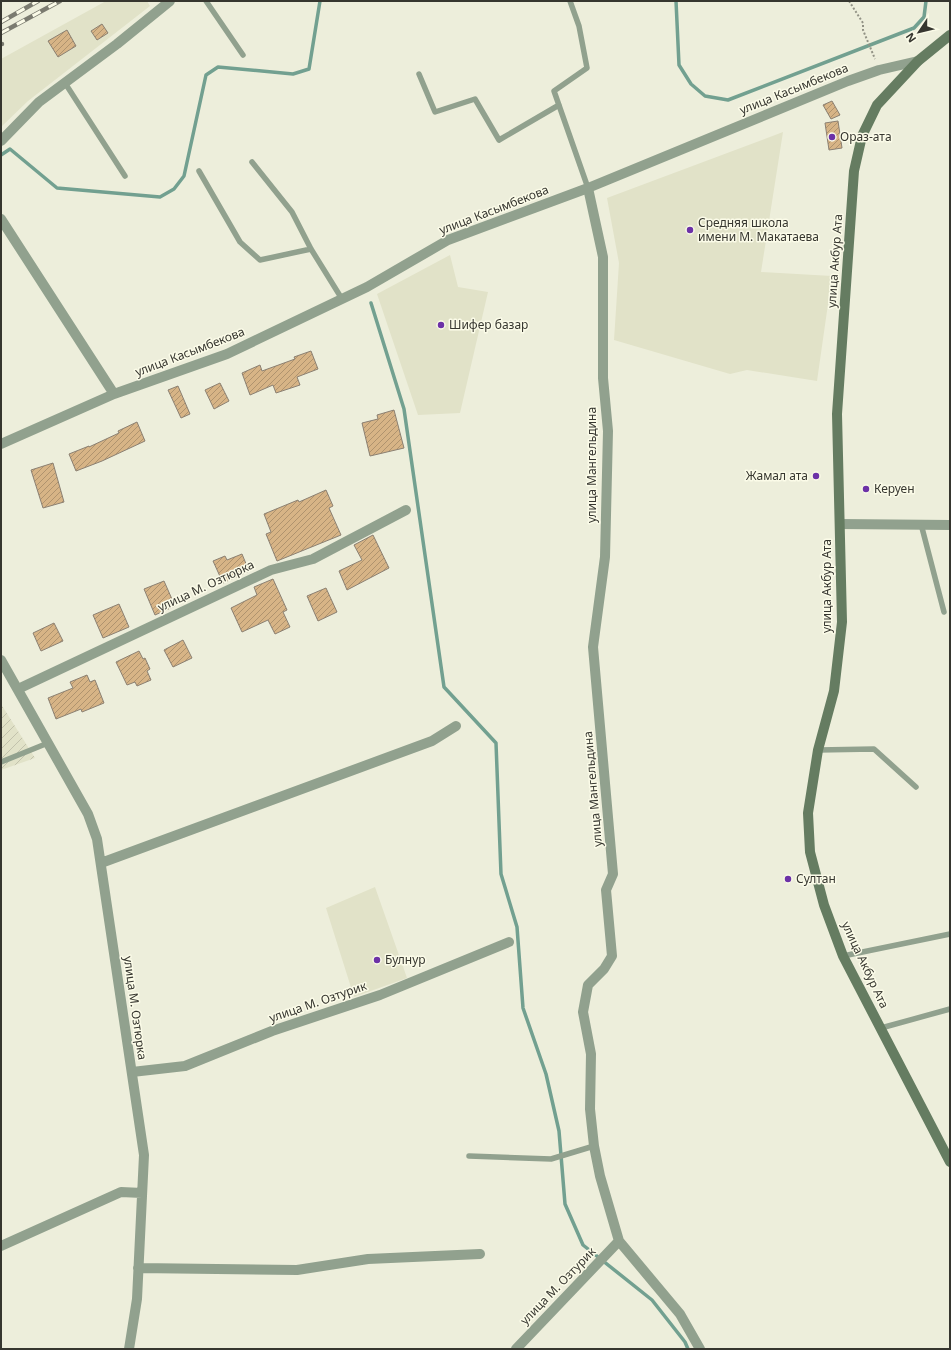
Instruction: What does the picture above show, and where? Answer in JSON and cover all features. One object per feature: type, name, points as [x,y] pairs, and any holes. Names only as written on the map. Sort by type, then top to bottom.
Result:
[{"type":"main road","name":"улица Акбур Ата","points":[[950,35],[918,61],[876,105],[862,136],[854,171],[837,414],[842,622],[834,691],[818,750],[808,813],[810,852],[824,905],[843,956],[950,1162]]},
{"type":"street","points":[[1,141],[39,102],[117,44],[170,1]]},
{"type":"street","name":"улица Касымбекова","points":[[1,444],[114,394],[227,354],[367,287],[448,240],[588,188],[848,81],[879,70],[918,61]]},
{"type":"street","name":"улица Мангельдина","points":[[588,188],[603,257],[603,378],[608,431],[605,557],[593,647],[613,874],[606,890],[612,956],[604,969],[588,985],[583,1012],[591,1054],[590,1109],[594,1146],[600,1176],[619,1241],[680,1314],[700,1349]]},
{"type":"street","points":[[1,219],[114,394]]},
{"type":"street","name":"улица М. Озтюрка","points":[[18,689],[271,570],[313,559],[406,510]]},
{"type":"street","points":[[840,524],[950,525]]},
{"type":"street","name":"улица М. Озтюрка","points":[[1,660],[88,814],[97,839],[144,1155],[137,1299],[129,1349]]},
{"type":"street","points":[[101,864],[432,741],[456,726]]},
{"type":"street","name":"улица М. Озтурик","points":[[132,1072],[185,1066],[272,1031],[380,994],[509,942]]},
{"type":"street","points":[[1,1246],[120,1192],[142,1193]]},
{"type":"street","name":"улица М. Озтурик","points":[[516,1349],[619,1241]]},
{"type":"street","points":[[138,1268],[297,1270],[368,1260],[480,1254]]},
{"type":"lane","points":[[206,1],[243,55]]},
{"type":"lane","points":[[570,1],[579,26],[587,68],[554,91],[588,188]]},
{"type":"lane","points":[[419,74],[435,112],[475,99],[499,140],[559,105]]},
{"type":"lane","points":[[65,83],[125,176]]},
{"type":"lane","points":[[252,162],[292,212],[311,249],[342,299]]},
{"type":"lane","points":[[199,172],[240,242],[260,260],[311,249]]},
{"type":"lane","points":[[921,524],[944,612]]},
{"type":"lane","points":[[1,762],[48,743]]},
{"type":"lane","points":[[818,750],[874,749],[916,788]]},
{"type":"lane","points":[[843,956],[950,934]]},
{"type":"lane","points":[[880,1028],[950,1010]]},
{"type":"lane","points":[[470,1156],[551,1158],[594,1146]]},
{"type":"path","points":[[849,1],[863,23],[863,30],[872,49]]},
{"type":"shaded area","points":[[106,1],[147,1],[150,6],[28,101],[1,127],[1,59]]},
{"type":"shaded area","name":"Средняя школа имени М. Макатаева","points":[[783,132],[761,272],[832,276],[817,381],[747,370],[730,374],[614,340],[619,263],[607,198]]},
{"type":"shaded area","name":"Шифер базар","points":[[450,255],[458,287],[488,292],[460,413],[418,415],[377,294]]},
{"type":"shaded area","points":[[1,704],[35,758],[1,770]]},
{"type":"shaded area","points":[[375,887],[407,978],[354,997],[326,908]]},
{"type":"building","points":[[102,24],[108,33],[97,40],[91,31]]},
{"type":"building","points":[[67,30],[76,46],[58,57],[48,41]]},
{"type":"building","points":[[832,101],[840,115],[831,119],[823,105]]},
{"type":"building","points":[[838,121],[842,148],[829,150],[825,123]]},
{"type":"building","points":[[311,351],[318,369],[297,377],[300,385],[276,393],[273,385],[250,395],[242,373],[260,365],[262,371],[295,359],[294,357]]},
{"type":"building","points":[[220,383],[229,401],[214,409],[205,390]]},
{"type":"building","points":[[178,386],[190,414],[181,418],[168,390]]},
{"type":"building","points":[[394,410],[404,448],[370,456],[362,423],[378,419],[377,415]]},
{"type":"building","points":[[137,422],[145,441],[76,471],[69,454],[89,447],[119,433],[118,431]]},
{"type":"building","points":[[53,463],[64,502],[43,508],[31,470]]},
{"type":"building","points":[[326,490],[333,506],[329,508],[341,535],[277,561],[266,534],[271,532],[264,514],[298,500],[299,502]]},
{"type":"building","points":[[373,535],[389,568],[347,590],[339,571],[362,560],[354,545]]},
{"type":"building","points":[[242,554],[249,571],[223,583],[213,561],[225,556],[227,560]]},
{"type":"building","points":[[273,579],[287,610],[283,612],[290,627],[275,634],[268,620],[242,632],[231,608],[257,595],[254,587]]},
{"type":"building","points":[[164,581],[175,606],[155,615],[144,589]]},
{"type":"building","points":[[326,588],[337,612],[318,621],[307,596]]},
{"type":"building","points":[[119,604],[129,627],[103,638],[93,615]]},
{"type":"building","points":[[54,623],[63,641],[41,651],[33,633]]},
{"type":"building","points":[[183,640],[192,658],[173,667],[164,650]]},
{"type":"building","points":[[139,651],[143,659],[145,658],[150,669],[147,671],[151,680],[137,686],[135,682],[127,685],[116,662]]},
{"type":"building","points":[[87,675],[90,682],[95,680],[104,703],[82,712],[81,709],[56,719],[48,698],[73,688],[70,682]]},
{"type":"waterway","points":[[1,155],[10,149],[57,188],[160,197],[174,189],[184,176],[206,75],[218,67],[293,74],[309,69],[320,1]]},
{"type":"waterway","points":[[676,1],[679,65],[691,84],[705,96],[728,100],[914,28],[924,17],[926,1]]},
{"type":"waterway","points":[[371,303],[404,409],[444,687],[496,743],[501,874],[517,927],[523,1008],[546,1074],[559,1131],[565,1204],[583,1245],[652,1300],[685,1342],[688,1349]]},
{"type":"railway","points":[[1,22],[38,1]]},
{"type":"railway","points":[[1,33],[60,1]]},
{"type":"place","name":"Ораз-ата","points":[[832,137]]},
{"type":"place","name":"Средняя школа имени М. Макатаева","points":[[690,230]]},
{"type":"place","name":"Шифер базар","points":[[441,325]]},
{"type":"place","name":"Жамал ата","points":[[816,476]]},
{"type":"place","name":"Керуен","points":[[866,489]]},
{"type":"place","name":"Султан","points":[[788,879]]},
{"type":"place","name":"Булнур","points":[[377,960]]}]
